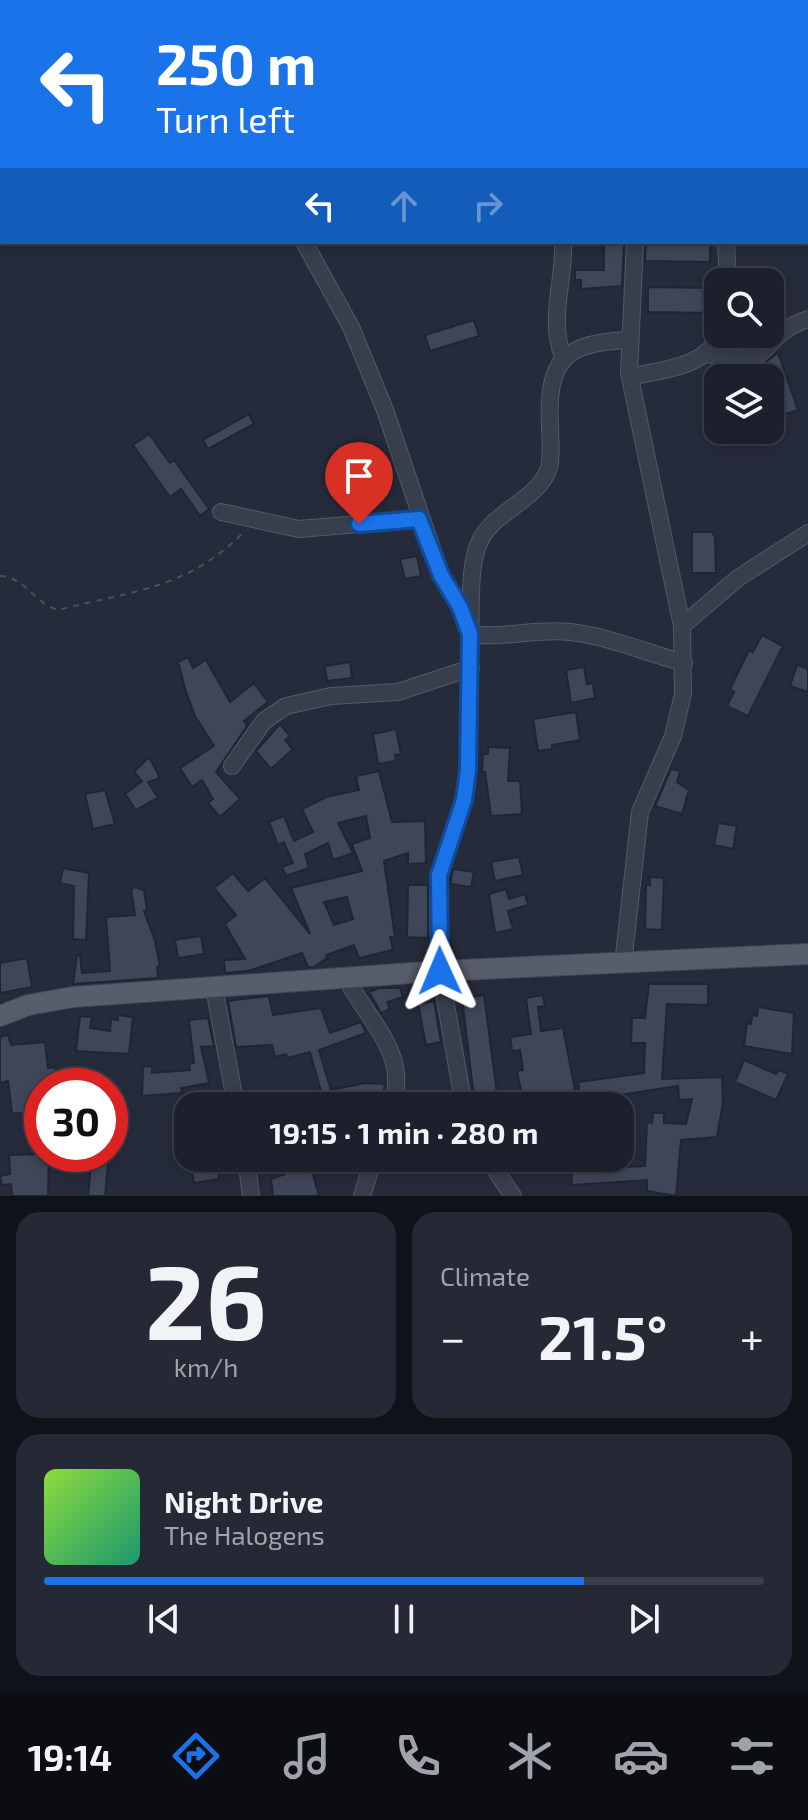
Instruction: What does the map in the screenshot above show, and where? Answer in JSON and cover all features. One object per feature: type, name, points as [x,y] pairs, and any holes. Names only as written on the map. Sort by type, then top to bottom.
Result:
[{"type":"main road","points":[[0,1016],[28,1005],[73,997],[440,971],[808,954]]},
{"type":"street","points":[[305,244],[351,327],[385,410],[419,519],[441,575],[460,607],[470,634]]},
{"type":"street","points":[[563,244],[564,275],[555,333],[563,356]]},
{"type":"street","points":[[623,964],[640,812],[678,719],[684,663],[682,626],[630,377],[628,340],[635,244]]},
{"type":"street","points":[[726,244],[727,268]]},
{"type":"street","points":[[630,377],[709,354],[748,360],[771,344],[784,329],[808,319]]},
{"type":"street","points":[[462,1092],[440,971],[439,875],[466,785],[470,634],[478,544],[489,527],[527,495],[548,469],[548,398],[551,378],[563,356],[594,342],[628,340]]},
{"type":"street","points":[[709,354],[712,348]]},
{"type":"street","points":[[221,512],[299,529],[419,519]]},
{"type":"street","points":[[682,626],[728,585],[808,533]]},
{"type":"street","points":[[470,634],[499,638],[546,631],[568,632],[684,663]]},
{"type":"street","points":[[232,766],[264,721],[286,706],[331,696],[398,692],[471,668]]},
{"type":"street","points":[[346,978],[385,1042],[398,1072],[397,1092]]},
{"type":"street","points":[[214,987],[233,1092]]},
{"type":"street","points":[[248,1172],[251,1196]]},
{"type":"street","points":[[362,1196],[370,1172]]},
{"type":"street","points":[[497,1172],[513,1196]]},
{"type":"path","points":[[0,576],[14,578],[45,606],[58,610],[176,581],[212,563],[256,520]]},
{"type":"building","points":[[604,244],[624,244],[622,286],[581,289],[581,280],[575,280],[575,270],[604,270]]},
{"type":"building","points":[[646,244],[710,244],[710,262],[645,261]]},
{"type":"building","points":[[648,287],[704,288],[704,313],[648,312]]},
{"type":"building","points":[[474,320],[479,336],[430,351],[425,335]]},
{"type":"building","points":[[778,353],[782,364],[768,364],[767,361]]},
{"type":"building","points":[[784,370],[798,410],[786,414],[784,408]]},
{"type":"building","points":[[249,414],[254,424],[208,449],[203,440]]},
{"type":"building","points":[[149,434],[170,463],[174,460],[209,509],[200,516],[181,489],[170,497],[133,445]]},
{"type":"building","points":[[692,532],[712,532],[715,537],[716,573],[692,573]]},
{"type":"building","points":[[417,556],[421,576],[405,579],[400,559]]},
{"type":"building","points":[[762,635],[783,646],[748,716],[727,706],[734,692],[730,689],[749,650],[753,652]]},
{"type":"building","points":[[188,657],[193,668],[206,660],[230,702],[254,683],[268,702],[244,721],[247,726],[216,772],[240,799],[220,817],[208,803],[213,799],[202,780],[192,787],[180,768],[214,746],[195,716],[186,692],[178,662]]},
{"type":"building","points":[[350,662],[352,678],[327,681],[325,666]]},
{"type":"building","points":[[797,665],[808,669],[808,692],[790,686]]},
{"type":"building","points":[[584,667],[587,684],[593,683],[595,698],[571,703],[566,670]]},
{"type":"building","points":[[576,712],[580,740],[538,751],[533,719]]},
{"type":"building","points":[[280,724],[290,736],[285,740],[293,749],[271,769],[256,751]]},
{"type":"building","points":[[396,729],[401,754],[395,755],[396,761],[378,764],[373,734]]},
{"type":"building","points":[[488,747],[510,748],[508,781],[520,781],[522,814],[491,816],[485,772],[482,772],[483,754],[488,754]]},
{"type":"building","points":[[149,757],[160,778],[148,782],[158,798],[136,810],[125,794],[142,781],[134,772]]},
{"type":"building","points":[[671,769],[680,771],[677,782],[689,790],[682,814],[655,806]]},
{"type":"building","points":[[379,771],[392,822],[425,821],[426,863],[408,864],[408,853],[384,861],[395,937],[390,937],[393,950],[359,958],[354,945],[326,955],[327,958],[314,967],[308,967],[302,953],[248,971],[225,973],[224,960],[245,959],[225,924],[236,915],[214,888],[233,873],[248,891],[265,878],[310,934],[291,888],[362,871],[352,844],[370,838],[366,816],[338,823],[353,853],[333,860],[328,843],[305,854],[309,868],[286,876],[282,867],[293,863],[284,842],[278,845],[269,822],[284,816],[294,841],[313,832],[302,809],[326,797],[359,790],[356,776]],"holes":[[[347,897],[353,919],[334,925],[324,902]]]},
{"type":"building","points":[[105,790],[115,824],[93,829],[85,794]]},
{"type":"building","points":[[718,823],[737,826],[733,849],[714,845]]},
{"type":"building","points":[[519,857],[523,875],[495,881],[491,862]]},
{"type":"building","points":[[63,868],[89,873],[86,940],[73,939],[74,886],[60,883]]},
{"type":"building","points":[[453,869],[474,872],[471,887],[450,884]]},
{"type":"building","points":[[650,877],[664,878],[662,930],[645,929],[646,885],[650,885]]},
{"type":"building","points":[[408,885],[428,885],[428,938],[407,937]]},
{"type":"building","points":[[131,889],[144,890],[147,910],[144,911],[160,966],[157,967],[158,978],[73,984],[77,955],[80,955],[82,973],[110,971],[106,917],[135,915]]},
{"type":"building","points":[[506,889],[509,899],[525,894],[528,905],[508,911],[513,929],[495,933],[489,894]]},
{"type":"building","points":[[201,936],[204,954],[178,958],[175,940]]},
{"type":"building","points":[[27,958],[32,987],[0,993],[0,963]]},
{"type":"building","points":[[649,984],[708,984],[708,1005],[667,1004],[662,1079],[722,1077],[723,1103],[717,1137],[681,1140],[676,1196],[647,1191],[647,1180],[572,1185],[571,1172],[634,1172],[634,1166],[645,1166],[647,1122],[652,1123],[653,1113],[664,1113],[664,1123],[686,1124],[692,1099],[679,1100],[678,1086],[634,1093],[580,1092],[578,1082],[644,1073],[645,1043],[631,1043],[632,1018],[645,1018]]},
{"type":"building","points":[[380,988],[400,988],[403,997],[387,1002],[390,1009],[381,1013],[369,992]]},
{"type":"building","points":[[484,995],[497,1092],[473,1092],[462,998]]},
{"type":"building","points":[[543,995],[545,1006],[538,1007],[541,1031],[563,1028],[575,1090],[521,1092],[517,1071],[523,1070],[520,1050],[512,1051],[510,1037],[531,1034],[526,998]]},
{"type":"building","points":[[269,996],[273,1015],[321,1008],[330,1033],[361,1022],[366,1033],[319,1050],[331,1090],[365,1083],[385,1084],[384,1092],[318,1092],[321,1091],[310,1052],[288,1058],[286,1054],[275,1057],[272,1045],[236,1047],[228,1001]]},
{"type":"building","points":[[434,1001],[441,1042],[426,1045],[418,1004]]},
{"type":"building","points":[[758,1007],[794,1013],[792,1054],[744,1046],[747,1023],[751,1024],[752,1015],[757,1016]]},
{"type":"building","points":[[118,1015],[133,1017],[129,1054],[76,1051],[80,1016],[92,1017],[90,1028],[110,1031],[111,1019],[118,1020]]},
{"type":"building","points":[[208,1018],[214,1046],[201,1047],[209,1083],[181,1088],[182,1092],[174,1094],[142,1096],[143,1067],[152,1066],[152,1073],[190,1070],[189,1064],[194,1063],[189,1020]]},
{"type":"building","points":[[8,1035],[11,1045],[45,1042],[48,1068],[24,1068],[24,1113],[12,1113],[8,1081],[0,1083],[0,1037]]},
{"type":"building","points":[[744,1060],[776,1074],[779,1070],[788,1074],[776,1100],[735,1082]]},
{"type":"building","points":[[9,1155],[24,1155],[24,1172],[49,1172],[48,1196],[12,1196],[11,1184],[2,1185],[0,1176],[10,1174]]},
{"type":"building","points":[[90,1172],[107,1172],[105,1196],[88,1196]]},
{"type":"building","points":[[192,1172],[218,1172],[219,1179],[194,1183]]},
{"type":"building","points":[[312,1172],[319,1196],[273,1196],[271,1179],[285,1174]]},
{"type":"route","points":[[359,524],[419,519],[441,575],[460,607],[470,634],[468,770],[464,800],[445,849],[439,875],[440,971]]}]
